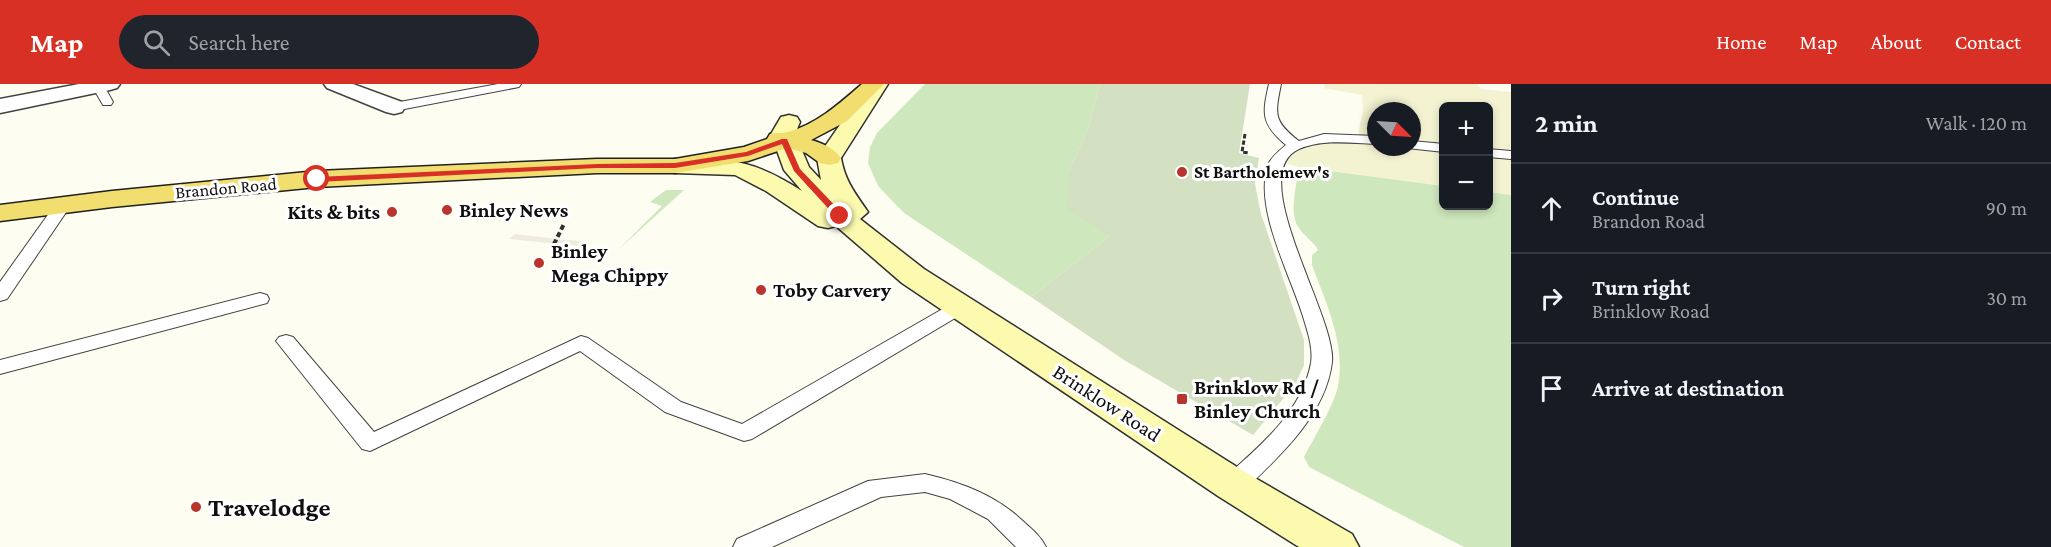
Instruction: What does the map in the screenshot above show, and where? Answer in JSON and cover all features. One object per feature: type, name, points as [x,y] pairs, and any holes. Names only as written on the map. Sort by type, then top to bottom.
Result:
[{"type":"main road","points":[[786,131],[816,111],[868,84]]},
{"type":"main road","points":[[786,131],[826,125],[876,84]]},
{"type":"main road","points":[[829,158],[876,84]]},
{"type":"main road","name":"Brandon Road","points":[[0,213],[317,179],[597,166],[675,166],[748,154],[786,131]]},
{"type":"main road","name":"Brandon Road","points":[[597,166],[744,136],[763,136],[786,131],[820,150],[829,158]]},
{"type":"main road","name":"Brinklow Road","points":[[786,131],[797,170],[802,176],[840,216],[913,276],[1233,485],[1336,547]]},
{"type":"main road","name":"Brinklow Road","points":[[829,158],[831,174],[838,191],[884,252]]},
{"type":"main road","points":[[675,166],[725,167],[760,177],[884,252]]},
{"type":"street","points":[[333,84],[394,107]]},
{"type":"street","points":[[0,106],[93,89]]},
{"type":"lane","points":[[394,107],[515,84]]},
{"type":"lane","points":[[1275,84],[1269,111],[1274,128],[1294,144]]},
{"type":"lane","points":[[1233,485],[1272,449],[1313,393],[1322,362],[1320,338],[1302,279],[1280,229],[1270,184],[1276,161],[1294,144],[1331,137],[1367,140]]},
{"type":"lane","points":[[1421,146],[1439,148]]},
{"type":"lane","points":[[1493,153],[1511,155]]},
{"type":"lane","points":[[0,295],[63,205]]},
{"type":"lane","points":[[0,367],[260,299]]},
{"type":"lane","points":[[286,341],[370,443],[581,342],[673,407],[744,433],[960,307]]},
{"type":"lane","points":[[746,547],[878,488],[925,483],[957,491],[997,512],[1033,547]]},
{"type":"path","points":[[554,244],[564,224]]},
{"type":"green space","points":[[925,84],[1100,84],[1088,129],[1069,171],[1110,236],[1031,297],[904,213],[878,186],[868,163],[870,147],[877,133]]},
{"type":"green space","points":[[1100,84],[1250,84],[1239,153],[1259,158],[1255,184],[1261,214],[1304,340],[1304,365],[1296,383],[1253,435],[1124,360],[1031,297],[1110,236],[1067,209],[1069,171],[1088,129]]},
{"type":"green space","points":[[1325,84],[1477,84],[1481,89],[1511,92],[1511,195],[1493,193],[1493,102],[1439,102],[1439,185],[1299,167],[1276,161],[1294,144],[1357,138],[1363,111],[1362,95],[1324,88]]},
{"type":"green space","points":[[1299,167],[1439,185],[1439,210],[1493,210],[1493,193],[1511,195],[1511,547],[1464,547],[1309,467],[1304,457],[1333,402],[1340,370],[1333,324],[1312,265],[1312,255],[1318,250],[1296,222],[1294,199]]},
{"type":"green space","points":[[666,190],[684,190],[618,250],[662,206],[650,202]]},
{"type":"shaded area","points":[[515,234],[581,241],[578,246],[509,239]]},
{"type":"place","name":"St Bartholemew's","points":[[1182,172]]},
{"type":"place","name":"Binley News","points":[[447,210]]},
{"type":"place","name":"Kits & bits","points":[[392,212]]},
{"type":"place","name":"Binley Mega Chippy","points":[[539,263]]},
{"type":"place","name":"Toby Carvery","points":[[761,290]]},
{"type":"place","name":"Brinklow Rd / Binley Church","points":[[1182,399]]},
{"type":"place","name":"Travelodge","points":[[196,507]]},
{"type":"route","points":[[317,179],[597,166],[675,166],[748,154],[784,141],[797,170],[840,216]]}]
